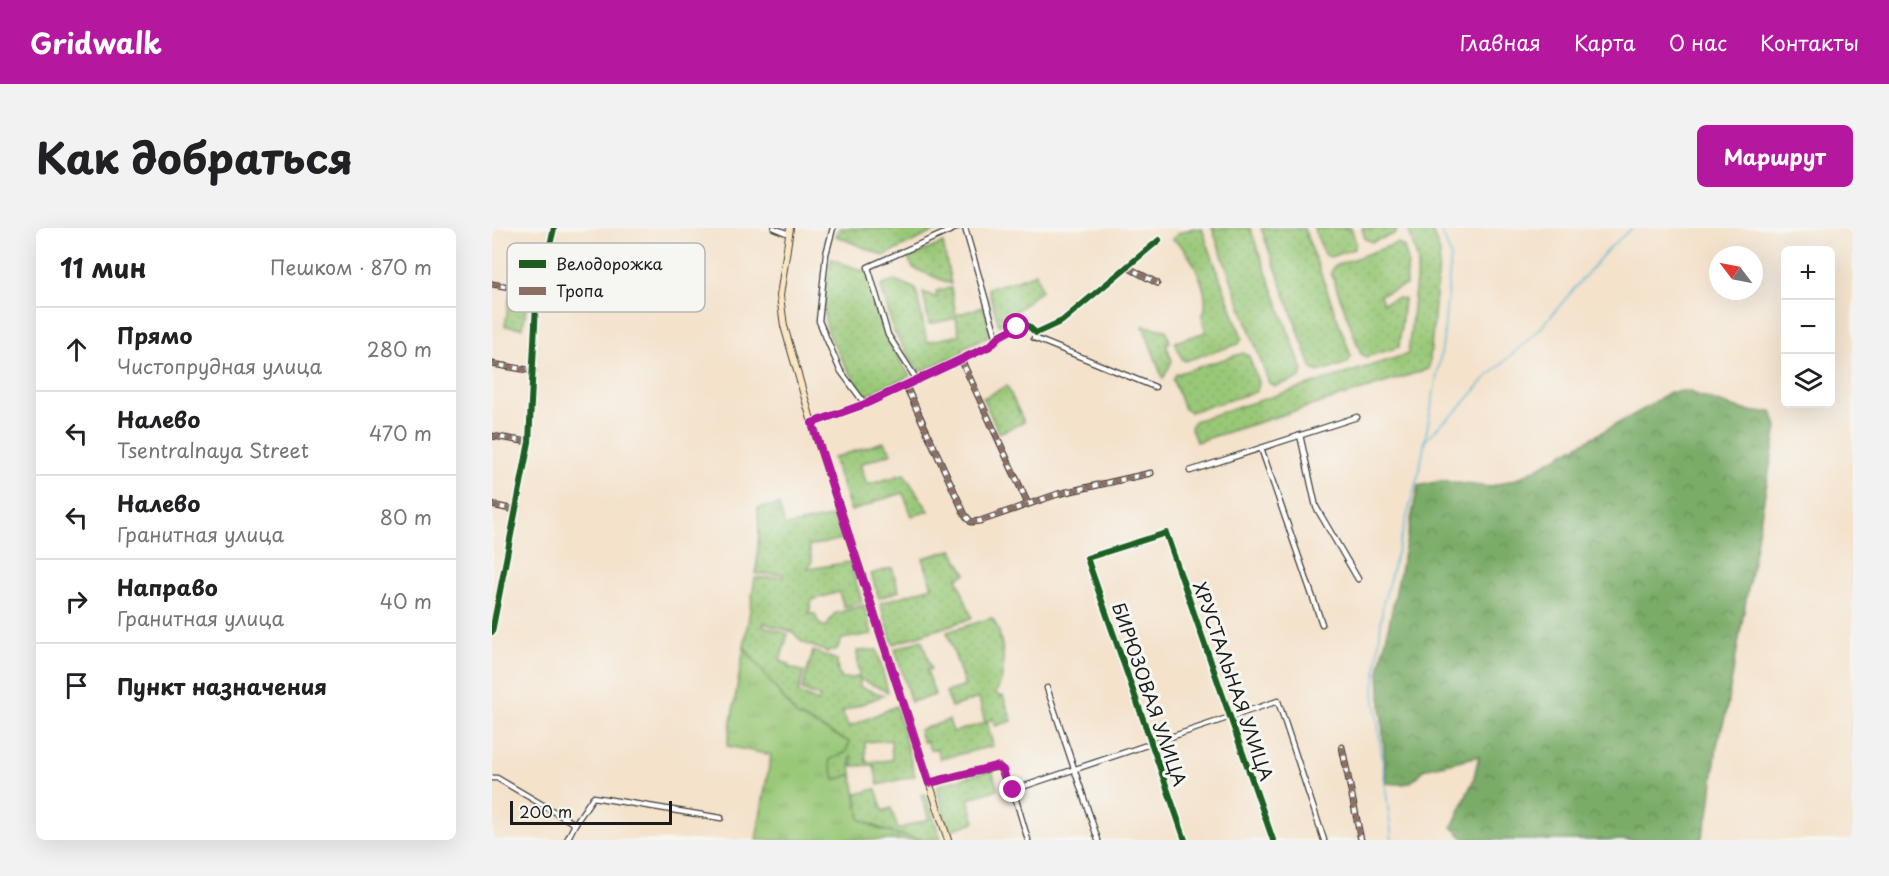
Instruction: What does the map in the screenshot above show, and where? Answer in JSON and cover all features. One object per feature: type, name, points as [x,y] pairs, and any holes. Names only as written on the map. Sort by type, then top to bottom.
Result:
[{"type":"main road","points":[[789,231],[780,296],[784,326],[812,423],[948,840]]},
{"type":"street","points":[[550,243],[554,228]]},
{"type":"street","points":[[774,228],[789,231]]},
{"type":"street","points":[[833,228],[826,254],[819,321],[840,370],[865,404]]},
{"type":"street","points":[[917,380],[888,335],[868,267],[956,228]]},
{"type":"street","points":[[965,228],[997,339]]},
{"type":"street","points":[[812,423],[906,386],[990,346],[997,339],[1023,324],[1035,333],[1062,321],[1159,240]]},
{"type":"street","points":[[1127,267],[1157,283]]},
{"type":"street","points":[[492,284],[507,287]]},
{"type":"street","points":[[492,632],[529,442],[536,312]]},
{"type":"street","points":[[1034,338],[1155,387]]},
{"type":"street","points":[[961,359],[1028,504]]},
{"type":"street","points":[[492,364],[534,371]]},
{"type":"street","points":[[906,386],[965,515],[971,522],[980,521],[1058,494],[1151,473]]},
{"type":"street","points":[[1190,471],[1357,417]]},
{"type":"street","points":[[1300,435],[1316,507],[1358,579]]},
{"type":"street","points":[[492,436],[529,442]]},
{"type":"street","points":[[1261,448],[1322,624]]},
{"type":"street","points":[[492,505],[515,510]]},
{"type":"street","name":"БИРЮЗОВАЯ УЛИЦА","points":[[1166,533],[1087,558],[1185,840]]},
{"type":"street","name":"ХРУСТАЛЬНАЯ УЛИЦА","points":[[1166,533],[1273,840]]},
{"type":"street","points":[[1047,688],[1098,840]]},
{"type":"street","points":[[1013,790],[1278,701],[1324,840]]},
{"type":"street","points":[[1342,747],[1361,840]]},
{"type":"street","points":[[929,783],[996,766],[1003,770],[1008,787],[1013,790],[1028,840]]},
{"type":"street","points":[[492,778],[497,778],[575,824]]},
{"type":"street","points":[[567,840],[593,797],[721,818]]},
{"type":"green space","points":[[839,228],[941,228],[884,256],[836,236]]},
{"type":"green space","points":[[1193,228],[1202,229],[1242,338],[1239,344],[1185,361],[1175,342],[1206,332],[1202,316],[1205,298],[1199,274],[1193,263],[1179,244],[1172,239],[1179,233]]},
{"type":"green space","points":[[1212,228],[1250,228],[1303,371],[1300,378],[1275,386],[1269,383]]},
{"type":"green space","points":[[1261,228],[1304,228],[1351,356],[1348,363],[1318,372],[1312,369]]},
{"type":"green space","points":[[1314,228],[1351,228],[1356,243],[1354,249],[1330,257],[1324,254]]},
{"type":"green space","points":[[1362,228],[1398,228],[1395,234],[1372,242],[1365,239]]},
{"type":"green space","points":[[1408,228],[1431,228],[1440,253],[1429,369],[1196,442],[1191,428],[1194,421],[1408,354],[1418,261]]},
{"type":"green space","points":[[943,243],[951,284],[913,268],[908,258]]},
{"type":"green space","points":[[1397,243],[1404,247],[1408,262],[1406,285],[1380,295],[1383,303],[1397,298],[1404,299],[1399,347],[1366,357],[1361,354],[1331,273],[1334,266]]},
{"type":"green space","points":[[831,259],[860,270],[867,270],[885,336],[910,376],[867,395],[855,379],[836,348],[825,319],[825,296]]},
{"type":"green space","points":[[1036,273],[1041,290],[999,326],[988,288]]},
{"type":"green space","points":[[895,280],[916,289],[927,342],[959,335],[956,318],[929,324],[923,292],[937,298],[936,291],[951,288],[956,315],[983,307],[991,333],[962,348],[963,353],[919,372],[894,332],[881,286]]},
{"type":"green space","points":[[507,312],[525,312],[523,328],[505,326]]},
{"type":"green space","points":[[1143,326],[1166,330],[1170,342],[1166,344],[1172,361],[1163,379]]},
{"type":"green space","points":[[1243,353],[1249,356],[1259,385],[1256,392],[1190,412],[1184,409],[1173,380],[1176,374]]},
{"type":"green space","points":[[1007,386],[1024,422],[999,433],[983,398]]},
{"type":"green space","points":[[1687,391],[1754,412],[1772,411],[1777,427],[1725,717],[1717,745],[1710,808],[1701,840],[1466,840],[1452,827],[1473,781],[1479,756],[1424,769],[1408,783],[1386,783],[1379,672],[1418,486],[1441,481],[1489,487],[1519,478],[1644,409],[1669,392]]},
{"type":"green space","points":[[883,442],[892,453],[860,464],[867,485],[904,474],[929,511],[912,516],[903,493],[851,511],[833,458]]},
{"type":"green space","points":[[779,505],[785,526],[835,516],[843,539],[809,546],[812,561],[808,569],[850,562],[862,602],[844,607],[839,592],[812,600],[809,614],[815,614],[819,624],[826,627],[834,614],[864,605],[872,634],[842,639],[837,649],[827,652],[802,642],[793,632],[764,623],[763,626],[788,634],[780,661],[789,664],[788,667],[804,672],[798,693],[818,702],[820,697],[802,690],[813,651],[837,660],[838,674],[841,675],[841,679],[859,677],[857,651],[877,650],[888,692],[860,679],[860,687],[884,695],[842,712],[849,727],[896,706],[915,776],[878,785],[874,765],[853,766],[852,756],[850,757],[852,774],[835,780],[829,760],[845,753],[850,742],[796,715],[744,647],[755,578],[783,577],[783,574],[756,574],[758,508]],"holes":[[[891,740],[892,760],[866,762],[865,742]]]},
{"type":"green space","points":[[952,550],[966,574],[957,578],[972,618],[893,644],[880,603],[932,587],[923,558]]},
{"type":"green space","points":[[892,568],[899,591],[879,598],[871,574]]},
{"type":"green space","points":[[992,618],[998,630],[1003,653],[1002,677],[996,693],[1000,697],[1003,696],[1012,721],[995,726],[993,719],[987,721],[993,746],[940,759],[937,749],[930,750],[927,741],[923,742],[919,730],[949,720],[953,732],[985,723],[979,698],[951,707],[946,692],[965,686],[947,632]]},
{"type":"green space","points":[[922,640],[931,669],[927,670],[935,695],[911,702],[895,649]]},
{"type":"green space","points":[[744,647],[796,715],[850,742],[845,753],[829,760],[835,780],[852,774],[860,819],[878,829],[927,840],[756,840],[771,755],[727,746]]},
{"type":"green space","points":[[992,770],[998,789],[968,799],[975,822],[949,831],[936,786]]},
{"type":"green space","points":[[876,789],[883,811],[891,808],[898,829],[929,819],[921,795],[926,794],[941,840],[920,839],[899,834],[860,819],[856,794]]},
{"type":"waterway","points":[[1392,840],[1374,692],[1383,604],[1419,473],[1443,343],[1451,256],[1440,228]]},
{"type":"waterway","points":[[1424,442],[1457,411],[1484,380],[1539,330],[1608,249],[1632,228]]},
{"type":"marked path","points":[[1127,267],[1157,283]]},
{"type":"marked path","points":[[492,284],[507,287]]},
{"type":"marked path","points":[[961,359],[1028,504]]},
{"type":"marked path","points":[[492,364],[534,371]]},
{"type":"marked path","points":[[906,386],[965,515],[971,522],[980,521],[1058,494],[1151,473]]},
{"type":"marked path","points":[[492,436],[529,442]]},
{"type":"marked path","points":[[492,505],[515,510]]},
{"type":"marked path","points":[[1342,747],[1361,840]]},
{"type":"cycle path","points":[[550,243],[554,228]]},
{"type":"cycle path","points":[[812,423],[865,404],[990,346],[1000,335],[1023,324],[1036,333],[1062,321],[1159,240]]},
{"type":"cycle path","points":[[492,632],[529,442],[536,312]]},
{"type":"cycle path","points":[[1185,840],[1087,558],[1166,533],[1273,840]]},
{"type":"route","points":[[1013,790],[1008,787],[1003,770],[996,766],[929,783],[812,423],[906,386],[993,345],[1000,336],[1017,327]]}]
